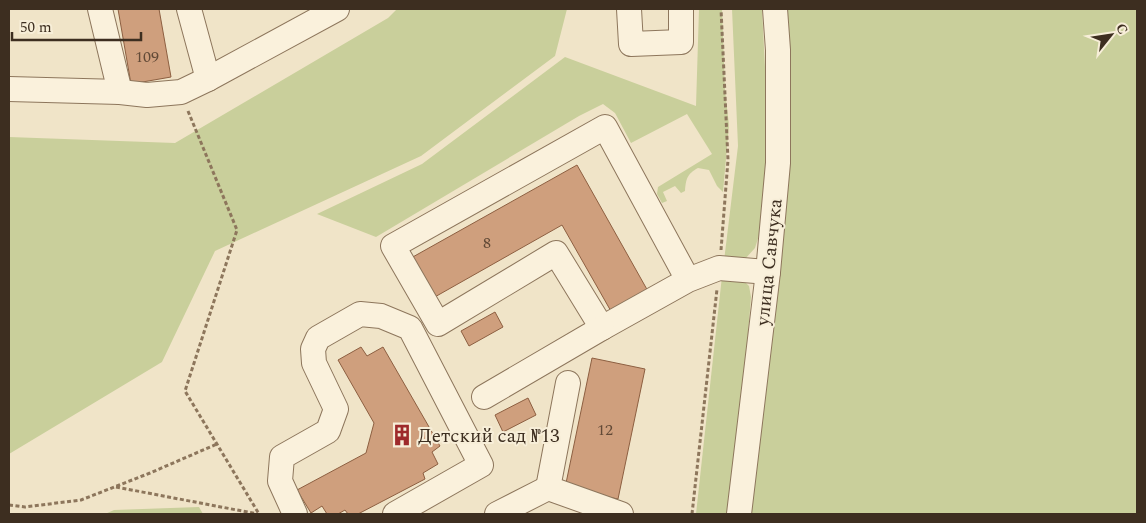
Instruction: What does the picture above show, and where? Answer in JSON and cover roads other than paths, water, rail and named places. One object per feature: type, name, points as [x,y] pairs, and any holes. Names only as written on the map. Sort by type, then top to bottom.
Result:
[{"type":"street","points":[[100,9],[120,92]]},
{"type":"street","points":[[189,9],[208,79]]},
{"type":"street","points":[[9,89],[120,92],[146,96],[181,92],[337,9]]},
{"type":"street","points":[[629,9],[631,44],[681,42],[681,9]]},
{"type":"street","name":"улица Савчука","points":[[738,514],[768,272],[778,163],[778,50],[775,9]]},
{"type":"street","points":[[602,328],[556,253],[438,324],[393,246],[605,127],[688,280]]},
{"type":"street","points":[[484,397],[688,280],[719,268],[768,272]]},
{"type":"street","points":[[292,513],[280,481],[282,457],[328,431],[336,409],[314,364],[313,349],[318,338],[360,314],[381,316],[410,328],[481,465],[395,514]]},
{"type":"street","points":[[548,488],[568,383]]},
{"type":"street","points":[[497,514],[548,488],[620,514]]},
{"type":"place","name":"Детский сад №13","points":[[402,435]]}]
